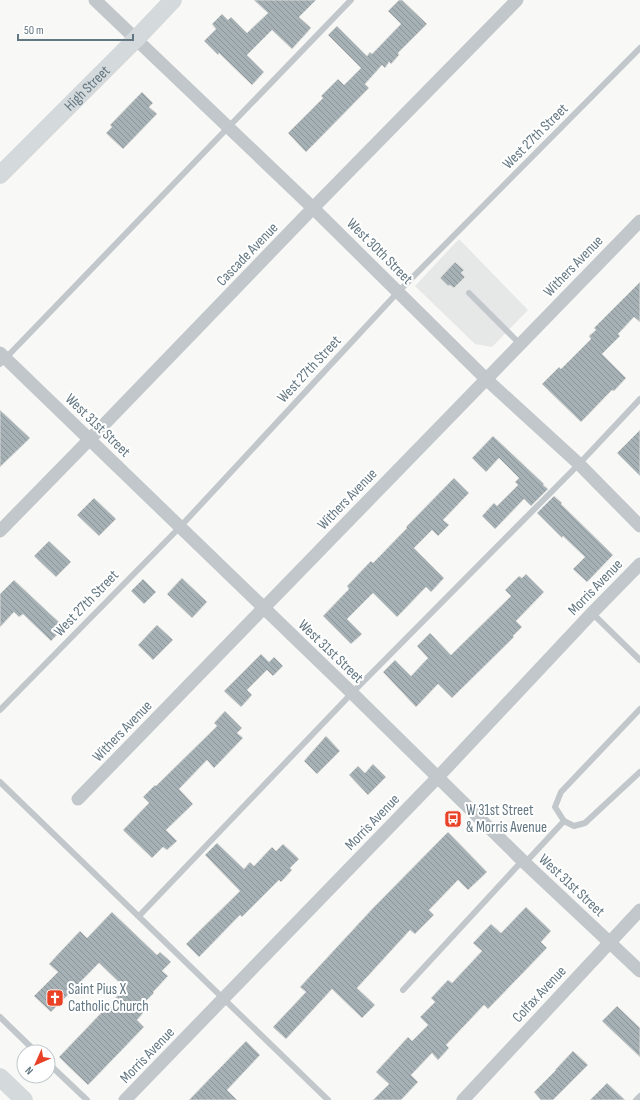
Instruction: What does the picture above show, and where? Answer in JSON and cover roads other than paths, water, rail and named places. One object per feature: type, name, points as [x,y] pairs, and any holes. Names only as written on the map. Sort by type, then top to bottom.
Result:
[{"type":"street","name":"West 30th Street","points":[[95,0],[313,208],[486,379],[578,464],[640,526]]},
{"type":"street","name":"High Street","points":[[0,175],[174,0]]},
{"type":"street","name":"Cascade Avenue","points":[[0,531],[313,208],[518,0]]},
{"type":"street","name":"Withers Avenue","points":[[78,799],[640,221]]},
{"type":"street","name":"West 31st Street","points":[[2,359],[90,439],[524,862],[610,941],[640,971]]},
{"type":"street","name":"Morris Avenue","points":[[125,1100],[438,777],[640,564]]},
{"type":"street","name":"Colfax Avenue","points":[[463,1100],[640,910]]},
{"type":"street","points":[[0,1077],[24,1100]]},
{"type":"lane","points":[[2,359],[351,0]]},
{"type":"lane","name":"West 27th Street","points":[[0,710],[180,527],[398,292],[640,48]]},
{"type":"lane","points":[[469,293],[520,344]]},
{"type":"lane","points":[[138,916],[352,693],[640,399]]},
{"type":"lane","points":[[592,613],[640,660]]},
{"type":"lane","points":[[640,709],[561,792],[555,807],[564,821],[574,826],[585,823],[640,772]]},
{"type":"lane","points":[[0,782],[328,1100]]},
{"type":"lane","points":[[403,990],[564,821]]},
{"type":"lane","points":[[0,1017],[28,1044]]},
{"type":"lane","points":[[56,1071],[87,1100]]},
{"type":"lane","points":[[636,1100],[640,1096]]},
{"type":"place","name":"W 31st Street & Morris Avenue","points":[[453,819]]},
{"type":"place","name":"Saint Pius X Catholic Church","points":[[55,998]]}]
